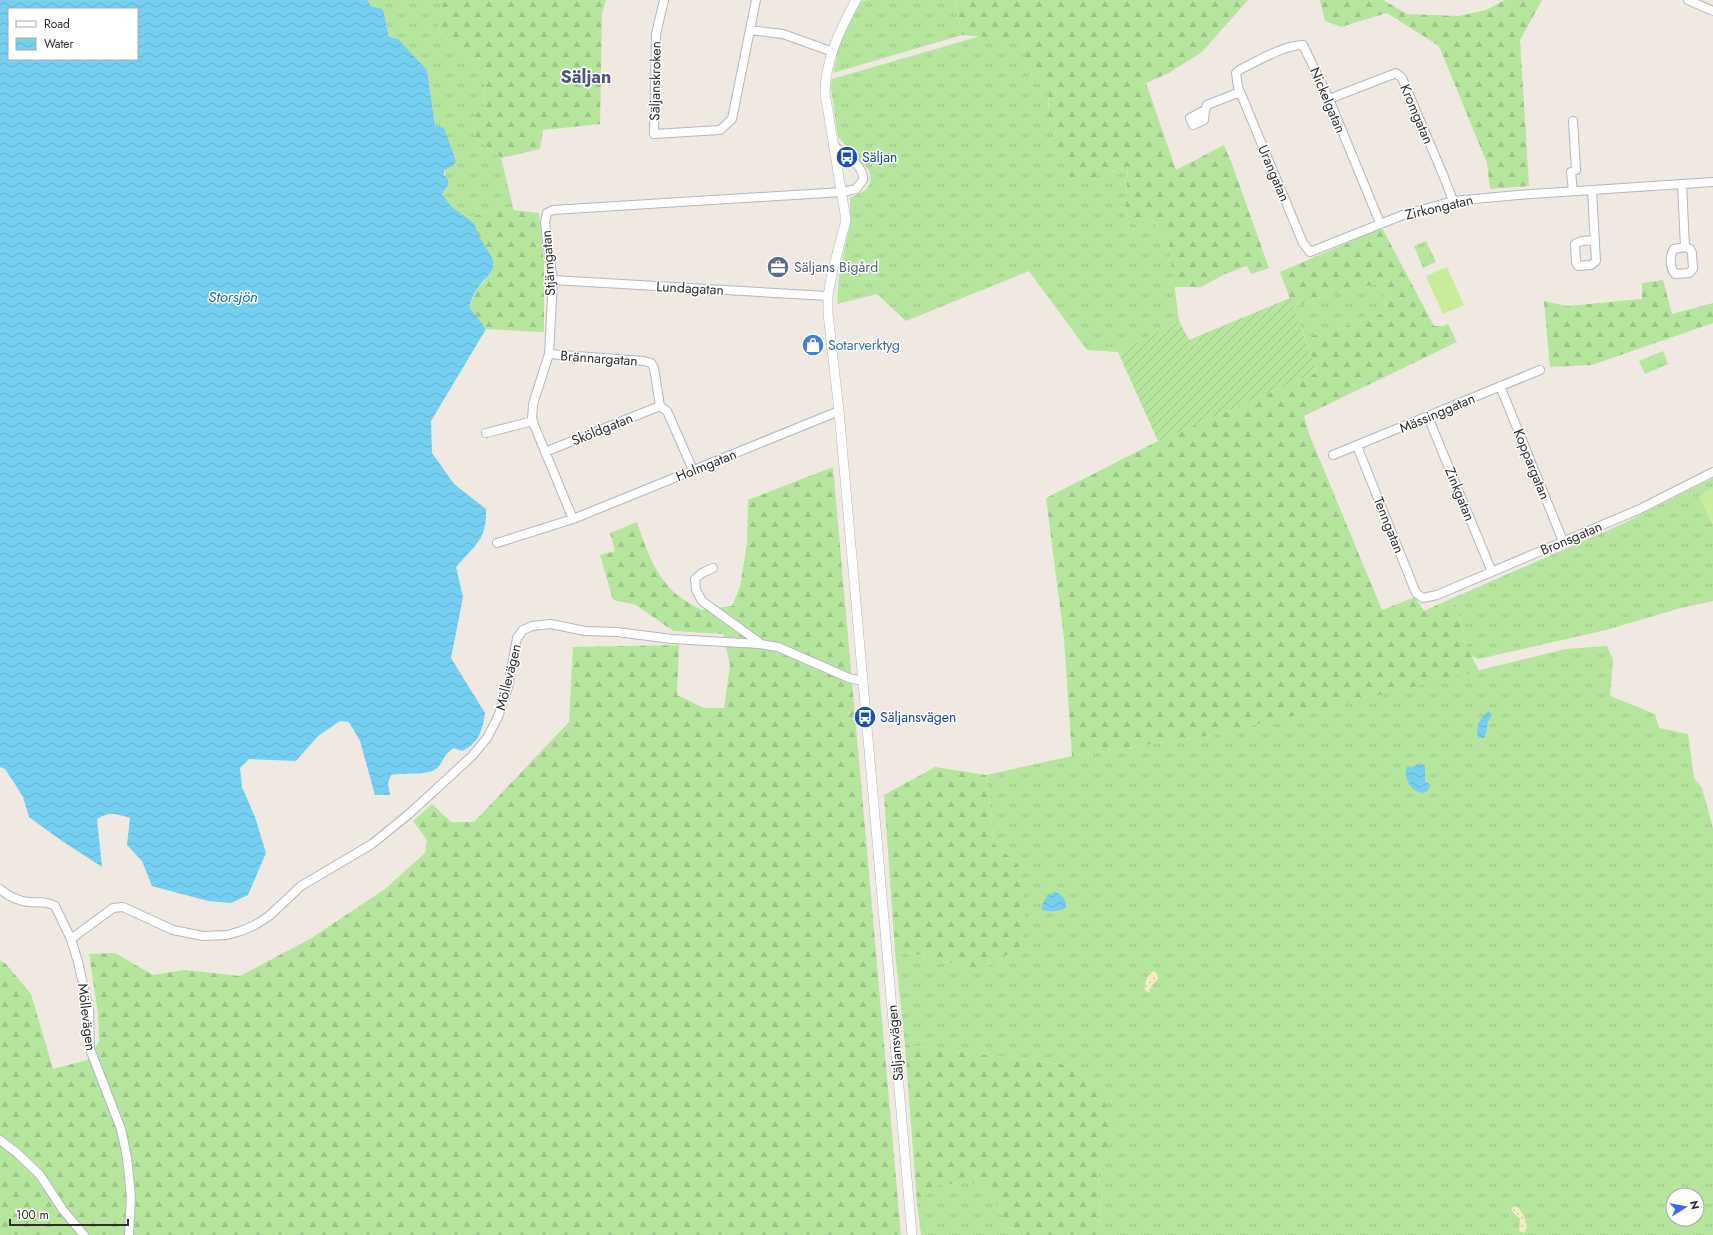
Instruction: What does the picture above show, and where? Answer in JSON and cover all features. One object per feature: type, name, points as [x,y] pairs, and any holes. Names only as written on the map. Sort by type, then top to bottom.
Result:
[{"type":"street","name":"Säljanskroken","points":[[664,0],[656,34],[654,134],[720,130],[732,119],[750,30]]},
{"type":"street","points":[[756,0],[750,30],[782,34],[833,52]]},
{"type":"street","name":"Säljansvägen","points":[[856,0],[833,52],[825,85],[833,145],[846,220],[832,273],[828,296],[828,314],[839,411],[912,1235]]},
{"type":"street","points":[[1688,0],[1713,11]]},
{"type":"street","name":"Nickelgatan","points":[[1236,74],[1241,69],[1286,48],[1296,45],[1303,45],[1329,99],[1380,223]]},
{"type":"street","name":"Urangatan","points":[[1236,74],[1240,92],[1303,243],[1310,252]]},
{"type":"street","name":"Kromgatan","points":[[1329,99],[1398,74],[1402,78],[1419,117],[1453,201]]},
{"type":"street","points":[[1205,110],[1207,105],[1240,92]]},
{"type":"street","points":[[1573,121],[1576,170],[1571,172],[1573,191]]},
{"type":"street","points":[[833,145],[858,166],[863,177],[861,184],[856,189],[842,192]]},
{"type":"street","name":"Zirkongatan","points":[[1310,252],[1380,223],[1453,201],[1573,191],[1713,182]]},
{"type":"street","points":[[1682,184],[1685,247]]},
{"type":"street","points":[[1592,190],[1595,240]]},
{"type":"street","name":"Stjärngatan","points":[[573,519],[544,452],[533,421],[533,404],[549,354],[553,280],[549,261],[545,222],[547,214],[553,210],[842,192]]},
{"type":"street","name":"Lundagatan","points":[[553,280],[828,296]]},
{"type":"street","name":"Brännargatan","points":[[549,354],[648,361],[654,368],[660,406],[667,411],[693,470]]},
{"type":"street","name":"Mässinggatan","points":[[1334,455],[1540,370]]},
{"type":"street","name":"Koppargatan","points":[[1500,386],[1563,541]]},
{"type":"street","name":"Sköldgatan","points":[[544,452],[660,406]]},
{"type":"street","name":"Holmgatan","points":[[573,519],[839,411]]},
{"type":"street","name":"Zinkgatan","points":[[1428,417],[1492,572]]},
{"type":"street","points":[[486,433],[533,421]]},
{"type":"street","name":"Tenngatan","points":[[1357,446],[1416,593],[1419,597],[1427,598]]},
{"type":"street","name":"Bronsgatan","points":[[1427,598],[1640,509],[1713,472]]},
{"type":"street","points":[[497,542],[573,519]]},
{"type":"street","points":[[713,568],[702,573],[695,579],[698,595],[718,614],[760,644]]},
{"type":"street","name":"Möllevägen","points":[[71,939],[113,908],[119,906],[172,930],[184,934],[203,936],[227,935],[255,925],[269,916],[301,886],[372,844],[409,814],[472,756],[487,738],[498,717],[508,687],[517,638],[526,628],[551,624],[585,631],[617,632],[672,639],[760,644],[786,649],[849,678],[862,681]]},
{"type":"street","name":"Möllevägen","points":[[0,889],[8,895],[23,901],[47,902],[55,906],[71,939],[87,1000],[90,1049],[121,1129],[127,1157],[131,1197],[130,1235]]},
{"type":"street","points":[[0,1140],[16,1152],[40,1175],[62,1210],[84,1235]]},
{"type":"green space","points":[[367,0],[446,0],[438,23],[441,35],[468,53],[486,79],[483,108],[475,137],[501,158],[514,211],[495,208],[478,215],[465,217],[452,207],[442,194],[448,185],[444,170],[453,166],[435,125],[427,70],[389,37],[383,9],[371,6]]},
{"type":"green space","points":[[446,0],[606,0],[602,13],[600,124],[543,130],[540,149],[501,158],[475,137],[474,117],[483,107],[486,79],[468,53],[441,35],[438,23],[443,3]]},
{"type":"green space","points":[[955,0],[962,35],[833,73],[840,41],[861,1]]},
{"type":"green space","points":[[955,0],[1248,0],[1202,52],[1169,73],[1146,83],[1176,170],[1224,145],[1269,268],[1251,274],[1247,266],[1225,274],[1201,287],[1174,287],[1169,245],[1152,219],[1137,225],[1127,221],[1125,212],[1128,166],[1073,184],[1049,129],[1048,89],[1028,73],[1023,40],[962,35]]},
{"type":"green space","points":[[1320,0],[1383,0],[1407,14],[1459,16],[1486,10],[1505,0],[1542,0],[1520,40],[1529,186],[1490,189],[1487,163],[1439,46],[1387,13],[1341,27],[1325,21]]},
{"type":"green space","points":[[984,35],[1023,40],[1028,73],[1048,89],[1048,108],[1112,172],[1128,165],[1125,212],[1127,221],[1137,225],[1151,218],[1169,245],[1179,321],[1118,352],[1087,350],[1029,271],[906,321],[877,294],[837,304],[839,273],[850,225],[850,198],[866,190],[871,182],[869,170],[838,137],[831,88],[832,79]]},
{"type":"green space","points":[[495,208],[539,213],[544,263],[544,332],[486,329],[469,307],[477,288],[485,281],[492,259],[476,234],[475,224],[465,217],[478,215]]},
{"type":"green space","points":[[1382,228],[1434,326],[1443,326],[1448,324],[1457,342],[1304,416],[1309,434],[1382,610],[1415,597],[1424,611],[1453,598],[1463,628],[1462,637],[1479,671],[1213,735],[1072,756],[1064,638],[1046,498],[1158,441],[1317,372],[1305,338],[1336,330],[1386,312],[1384,285],[1376,284],[1335,293],[1293,307],[1280,272]]},
{"type":"green space","points":[[1426,241],[1436,262],[1423,268],[1414,246]]},
{"type":"green space","points":[[1447,267],[1464,305],[1443,314],[1426,276]]},
{"type":"green space","points":[[1663,280],[1672,314],[1713,303],[1713,323],[1592,365],[1550,367],[1544,301],[1567,306],[1642,299],[1642,283]]},
{"type":"green space","points":[[1376,284],[1384,285],[1386,312],[1336,330],[1305,338],[1293,307],[1335,293]]},
{"type":"green space","points":[[1290,298],[1317,372],[1158,441],[1118,352],[1179,321],[1189,340]]},
{"type":"green space","points":[[1663,351],[1668,364],[1645,374],[1639,361]]},
{"type":"green space","points":[[833,467],[901,1235],[0,1235],[0,960],[6,964],[31,994],[53,1069],[87,1060],[99,1042],[98,1014],[89,954],[115,953],[153,975],[184,970],[240,976],[310,939],[385,889],[425,853],[427,840],[413,821],[432,804],[451,822],[474,822],[569,722],[573,647],[679,645],[677,695],[704,708],[724,708],[730,665],[723,634],[673,631],[636,605],[613,600],[600,555],[615,551],[610,533],[637,522],[653,563],[664,581],[672,590],[701,610],[732,606],[740,587],[747,543],[748,500]]},
{"type":"green space","points":[[1713,478],[1713,488],[1699,496],[1713,524],[1713,601],[1681,608],[1606,630],[1479,659],[1470,656],[1462,637],[1463,628],[1453,598],[1620,525]]},
{"type":"green space","points":[[1713,488],[1713,523],[1699,496]]},
{"type":"green space","points":[[1607,646],[1613,660],[1610,696],[1655,714],[1659,728],[1688,734],[1694,778],[1702,788],[1713,828],[1713,1235],[1103,1235],[1098,1190],[1099,1163],[1111,1140],[1085,1067],[905,1045],[895,952],[929,956],[963,967],[1018,864],[994,844],[986,775],[1072,756],[1212,735],[1566,649]]},
{"type":"green space","points":[[935,767],[986,775],[994,844],[1018,864],[1026,904],[1022,945],[988,967],[963,967],[929,956],[895,952],[884,795]]},
{"type":"green space","points":[[905,1045],[1085,1067],[1113,1118],[1111,1140],[1099,1163],[1098,1190],[1103,1235],[1024,1235],[1007,1226],[995,1202],[985,1189],[971,1182],[958,1182],[945,1186],[936,1184],[917,1203]]},
{"type":"green space","points":[[958,1182],[971,1182],[985,1189],[995,1202],[1007,1226],[1024,1235],[921,1235],[917,1203],[936,1184],[946,1186]]},
{"type":"sand","points":[[1154,971],[1157,974],[1158,979],[1152,985],[1150,992],[1147,992],[1145,990],[1146,982],[1150,974]]},
{"type":"sand","points":[[1514,1206],[1518,1207],[1525,1219],[1527,1226],[1525,1233],[1519,1231],[1520,1219],[1511,1210]]},
{"type":"water","name":"Storsjön","points":[[0,0],[367,0],[371,6],[383,9],[389,37],[398,39],[427,70],[435,125],[444,128],[456,161],[453,166],[444,170],[444,175],[448,179],[448,185],[442,194],[452,207],[475,224],[482,241],[490,253],[493,263],[491,271],[476,290],[469,307],[486,329],[431,421],[432,453],[454,484],[486,509],[486,519],[482,535],[474,547],[456,567],[463,597],[451,658],[485,713],[479,736],[468,748],[462,751],[454,748],[450,751],[436,769],[420,773],[391,775],[388,783],[390,795],[375,795],[360,741],[349,722],[340,721],[318,736],[296,761],[249,759],[240,768],[242,787],[255,817],[266,853],[248,895],[231,903],[208,901],[152,886],[142,861],[127,845],[130,818],[121,815],[110,814],[101,816],[97,819],[102,867],[29,817],[23,797],[5,769],[0,767]]},
{"type":"water","points":[[1489,711],[1492,716],[1488,721],[1484,738],[1480,738],[1478,737],[1477,733],[1479,722],[1483,715]]},
{"type":"water","points":[[1420,763],[1425,766],[1425,782],[1430,784],[1427,791],[1422,793],[1418,792],[1411,786],[1408,782],[1406,774],[1407,766],[1412,767]]},
{"type":"water","points":[[1054,892],[1063,897],[1066,902],[1066,907],[1055,911],[1042,910],[1042,905],[1045,900]]},
{"type":"place","name":"Säljan","points":[[847,157]]},
{"type":"place","name":"Säljans Bigård","points":[[778,267]]},
{"type":"place","name":"Sotarverktyg","points":[[813,345]]},
{"type":"place","name":"Säljansvägen","points":[[865,717]]},
{"type":"district","name":"Säljan","points":[[586,77]]}]
